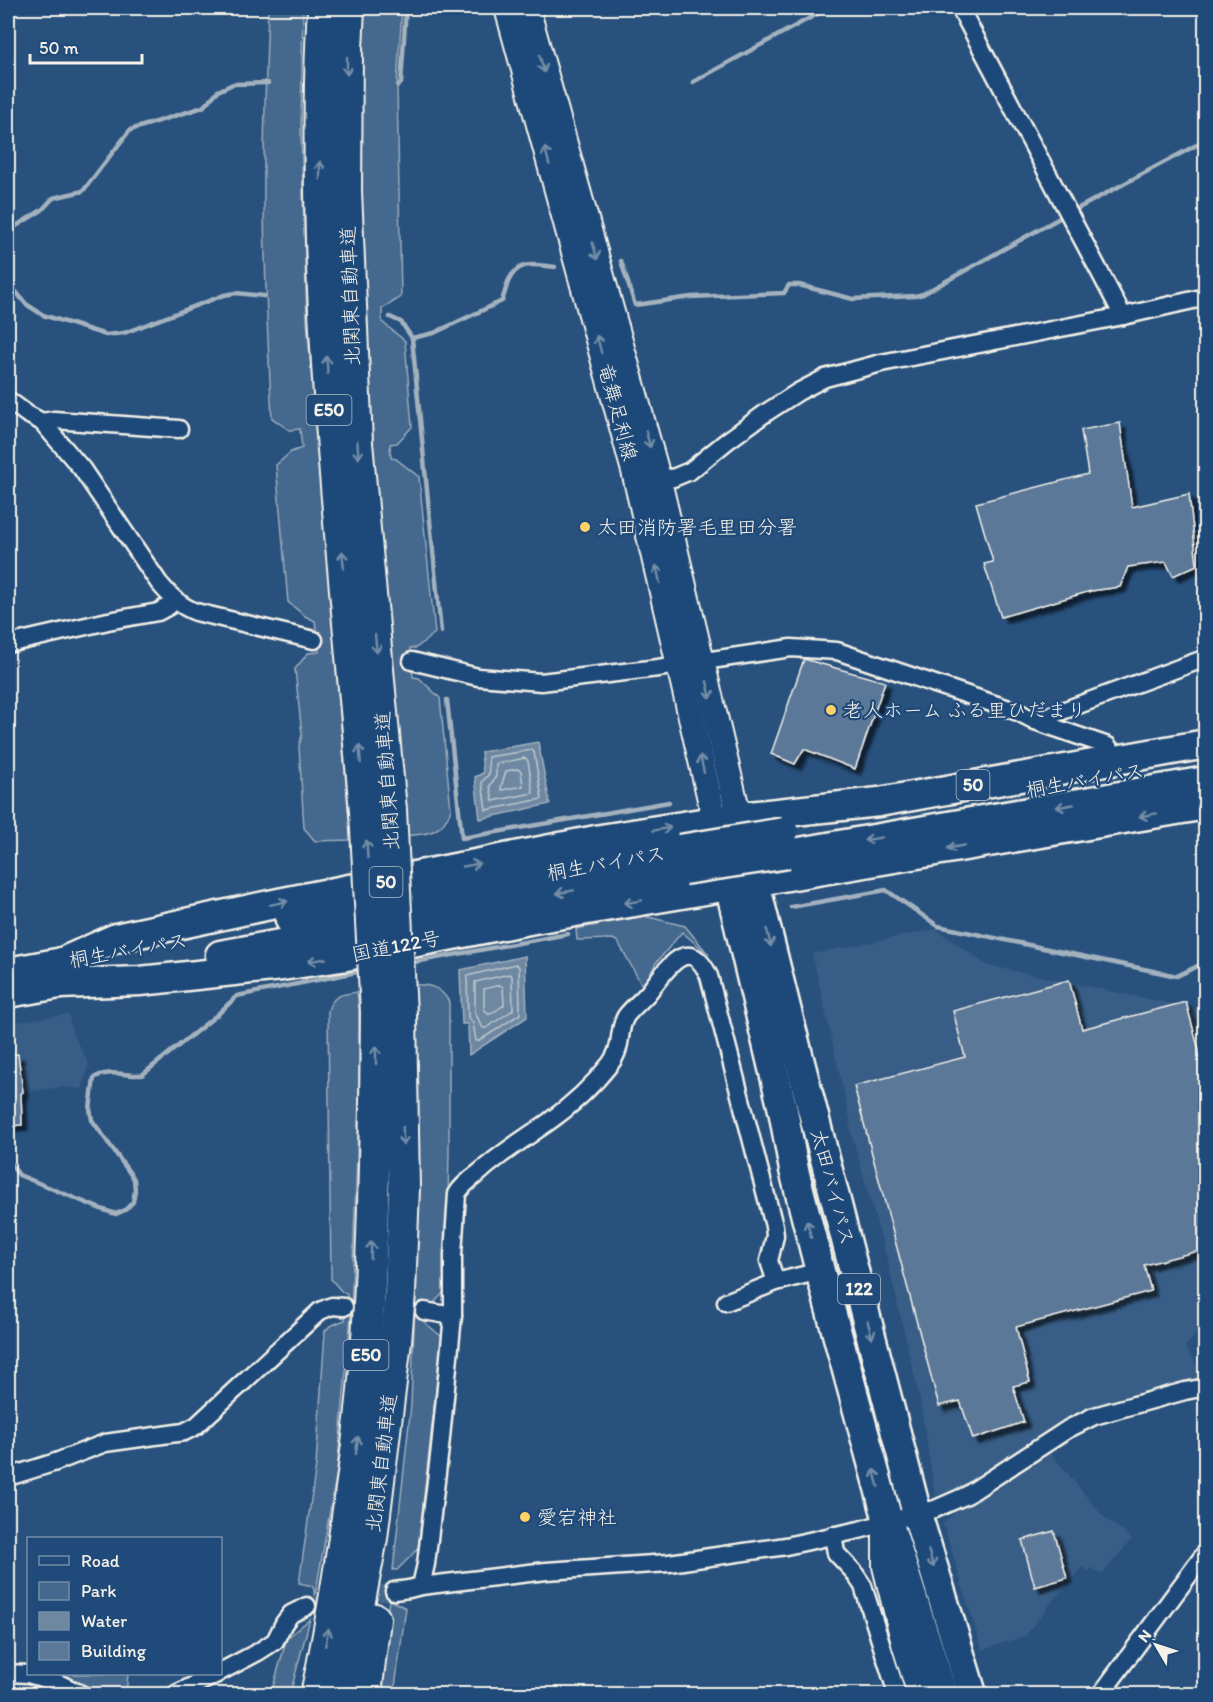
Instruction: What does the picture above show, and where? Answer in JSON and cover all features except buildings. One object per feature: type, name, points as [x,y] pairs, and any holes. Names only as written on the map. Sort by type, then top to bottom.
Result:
[{"type":"highway","name":"北関東自動車道","points":[[323,8],[320,60],[320,162],[324,325],[331,438],[378,811]]},
{"type":"highway","name":"北関東自動車道","points":[[342,1695],[372,1538],[396,1341],[404,1188],[388,1013],[357,443],[346,191],[349,8]]},
{"type":"highway","name":"50","points":[[60,973],[116,938],[279,903],[590,842],[727,819],[879,802],[1206,744]]},
{"type":"highway","name":"桐生バイパス","points":[[8,972],[60,973],[685,871],[786,843],[1206,759]]},
{"type":"highway","name":"桐生バイパス","points":[[786,843],[1206,781]]},
{"type":"highway","name":"国道122号","points":[[60,973],[140,981],[282,966],[341,957],[534,919],[685,871],[742,884],[1206,805]]},
{"type":"highway","name":"太田バイパス","points":[[727,819],[742,884],[917,1514],[972,1695]]},
{"type":"highway","points":[[685,871],[700,895],[707,900],[717,914],[770,1115],[794,1170]]},
{"type":"highway","name":"太田バイパス","points":[[742,884],[794,1170],[819,1271],[888,1521],[943,1695]]},
{"type":"highway","name":"桐生バイパス","points":[[8,993],[60,973]]},
{"type":"highway","name":"北関東自動車道","points":[[316,1695],[338,1575],[358,1443],[366,1353],[375,1146],[388,1013]]},
{"type":"highway","points":[[366,1695],[395,1467],[396,1341]]},
{"type":"highway","points":[[888,1521],[888,1566],[907,1643],[923,1695]]},
{"type":"main road","name":"竜舞足利線","points":[[507,8],[634,471],[690,663],[727,819]]},
{"type":"main road","name":"竜舞足利線","points":[[526,8],[658,477],[690,663]]},
{"type":"street","points":[[960,8],[1123,316]]},
{"type":"street","points":[[634,471],[672,478],[690,471],[767,412],[825,378],[881,363],[1123,316],[1206,297]]},
{"type":"street","points":[[8,400],[42,422],[82,469],[159,583],[174,600],[196,612],[314,640]]},
{"type":"street","points":[[42,422],[54,420],[180,429]]},
{"type":"street","points":[[8,644],[158,612],[174,600]]},
{"type":"street","points":[[412,661],[478,677],[541,682],[790,648],[837,651],[1018,712],[1035,721],[1108,746],[1116,760]]},
{"type":"street","points":[[1035,721],[1206,658]]},
{"type":"street","points":[[421,1586],[426,1564],[439,1460],[453,1316],[457,1194],[503,1152],[549,1122],[591,1088],[617,1055],[626,1017],[646,996],[668,967],[681,957],[687,956],[700,962],[705,966],[709,976],[774,1226],[775,1236],[768,1261],[776,1282]]},
{"type":"street","points":[[726,1302],[776,1282],[819,1271]]},
{"type":"street","points":[[8,1477],[105,1443],[184,1432],[196,1426],[320,1311],[332,1306],[344,1307]]},
{"type":"street","points":[[424,1311],[453,1316]]},
{"type":"street","points":[[394,1591],[546,1571],[669,1563],[786,1546],[917,1514],[967,1495],[1068,1429],[1094,1416],[1162,1396],[1206,1387]]},
{"type":"street","points":[[833,1535],[837,1552],[854,1571],[863,1586],[897,1695]]},
{"type":"street","points":[[1101,1695],[1206,1552]]},
{"type":"street","points":[[222,1671],[275,1641],[291,1614],[307,1606]]},
{"type":"street","points":[[8,1673],[27,1674]]},
{"type":"street","points":[[32,1675],[56,1682],[81,1695]]},
{"type":"street","points":[[176,1695],[215,1675]]},
{"type":"shaded area","points":[[936,929],[987,965],[1205,1011],[1205,1325],[1185,1347],[1205,1377],[1205,1382],[1090,1409],[1063,1421],[961,1488],[935,1496],[920,1400],[886,1255],[849,1126],[851,1124],[812,954]]},
{"type":"shaded area","points":[[69,1014],[72,1032],[89,1064],[82,1089],[61,1087],[8,1095],[8,1023]]},
{"type":"shaded area","points":[[1049,1451],[1103,1516],[1132,1539],[1102,1575],[1092,1568],[1089,1571],[1083,1567],[1025,1636],[982,1650],[943,1523],[956,1511]]},
{"type":"green space","points":[[268,8],[303,8],[301,130],[307,322],[349,820],[352,820],[351,840],[315,841],[304,828],[299,746],[302,735],[295,669],[308,653],[319,652],[315,621],[288,602],[276,465],[291,452],[302,448],[300,429],[289,430],[272,418],[264,208]]},
{"type":"green space","points":[[364,8],[402,8],[397,84],[401,297],[382,309],[382,322],[405,341],[412,427],[397,443],[390,444],[391,458],[396,459],[419,477],[435,633],[416,648],[410,648],[413,677],[419,678],[440,698],[451,810],[439,828],[404,836],[368,382],[359,141]]},
{"type":"green space","points":[[644,916],[685,926],[709,955],[682,932],[656,963],[643,987],[618,942],[613,939],[577,940],[576,929]]},
{"type":"green space","points":[[411,985],[438,989],[449,1002],[446,1290],[432,1305],[424,1305],[423,1321],[442,1337],[418,1549],[397,1570],[393,1570],[411,1405],[415,1303],[417,1006],[411,1006]]},
{"type":"green space","points":[[357,992],[359,1102],[351,1315],[337,1471],[315,1596],[313,1586],[299,1583],[316,1465],[325,1331],[330,1326],[345,1320],[347,1294],[342,1292],[331,1279],[328,1011],[338,996]]},
{"type":"green space","points":[[389,1600],[406,1608],[394,1694],[376,1694]]},
{"type":"green space","points":[[310,1619],[290,1694],[271,1694],[287,1638]]},
{"type":"green space","points":[[68,1675],[128,1675],[126,1694],[104,1694],[93,1687],[69,1683]]},
{"type":"water","points":[[538,742],[550,804],[480,819],[475,777],[483,773],[481,752]]},
{"type":"water","points":[[525,956],[527,1017],[469,1055],[468,1024],[462,1024],[460,970]]},
{"type":"waterway","points":[[398,86],[401,83],[406,8]]},
{"type":"waterway","points":[[693,82],[828,8]]},
{"type":"waterway","points":[[8,231],[42,210],[53,198],[83,191],[130,130],[203,107],[218,91],[233,84],[268,83]]},
{"type":"waterway","points":[[1073,211],[1206,140]]},
{"type":"waterway","points":[[621,261],[635,305],[691,297],[784,293],[789,285],[799,285],[853,299],[915,296],[923,294],[1065,215]]},
{"type":"waterway","points":[[412,338],[434,333],[502,301],[512,275],[522,267],[528,265],[555,267]]},
{"type":"waterway","points":[[8,282],[26,304],[43,315],[106,335],[124,333],[224,295],[236,293],[264,296]]},
{"type":"waterway","points":[[390,317],[401,322],[412,338],[441,632]]},
{"type":"waterway","points":[[447,700],[462,838],[669,802]]},
{"type":"waterway","points":[[791,907],[886,890],[938,926],[1177,976],[1206,962]]},
{"type":"waterway","points":[[409,963],[568,934]]},
{"type":"waterway","points":[[8,1161],[19,1175],[116,1214],[125,1210],[133,1202],[134,1179],[92,1120],[90,1109],[94,1078],[111,1073],[142,1075],[237,996],[362,971]]},
{"type":"tunnel","points":[[314,640],[412,661]]},
{"type":"tunnel","points":[[307,1606],[394,1591]]},
{"type":"place","name":"太田消防署毛里田分署","points":[[585,527]]},
{"type":"place","name":"老人ホーム ふる里ひだまり","points":[[831,710]]},
{"type":"place","name":"愛宕神社","points":[[525,1517]]}]
